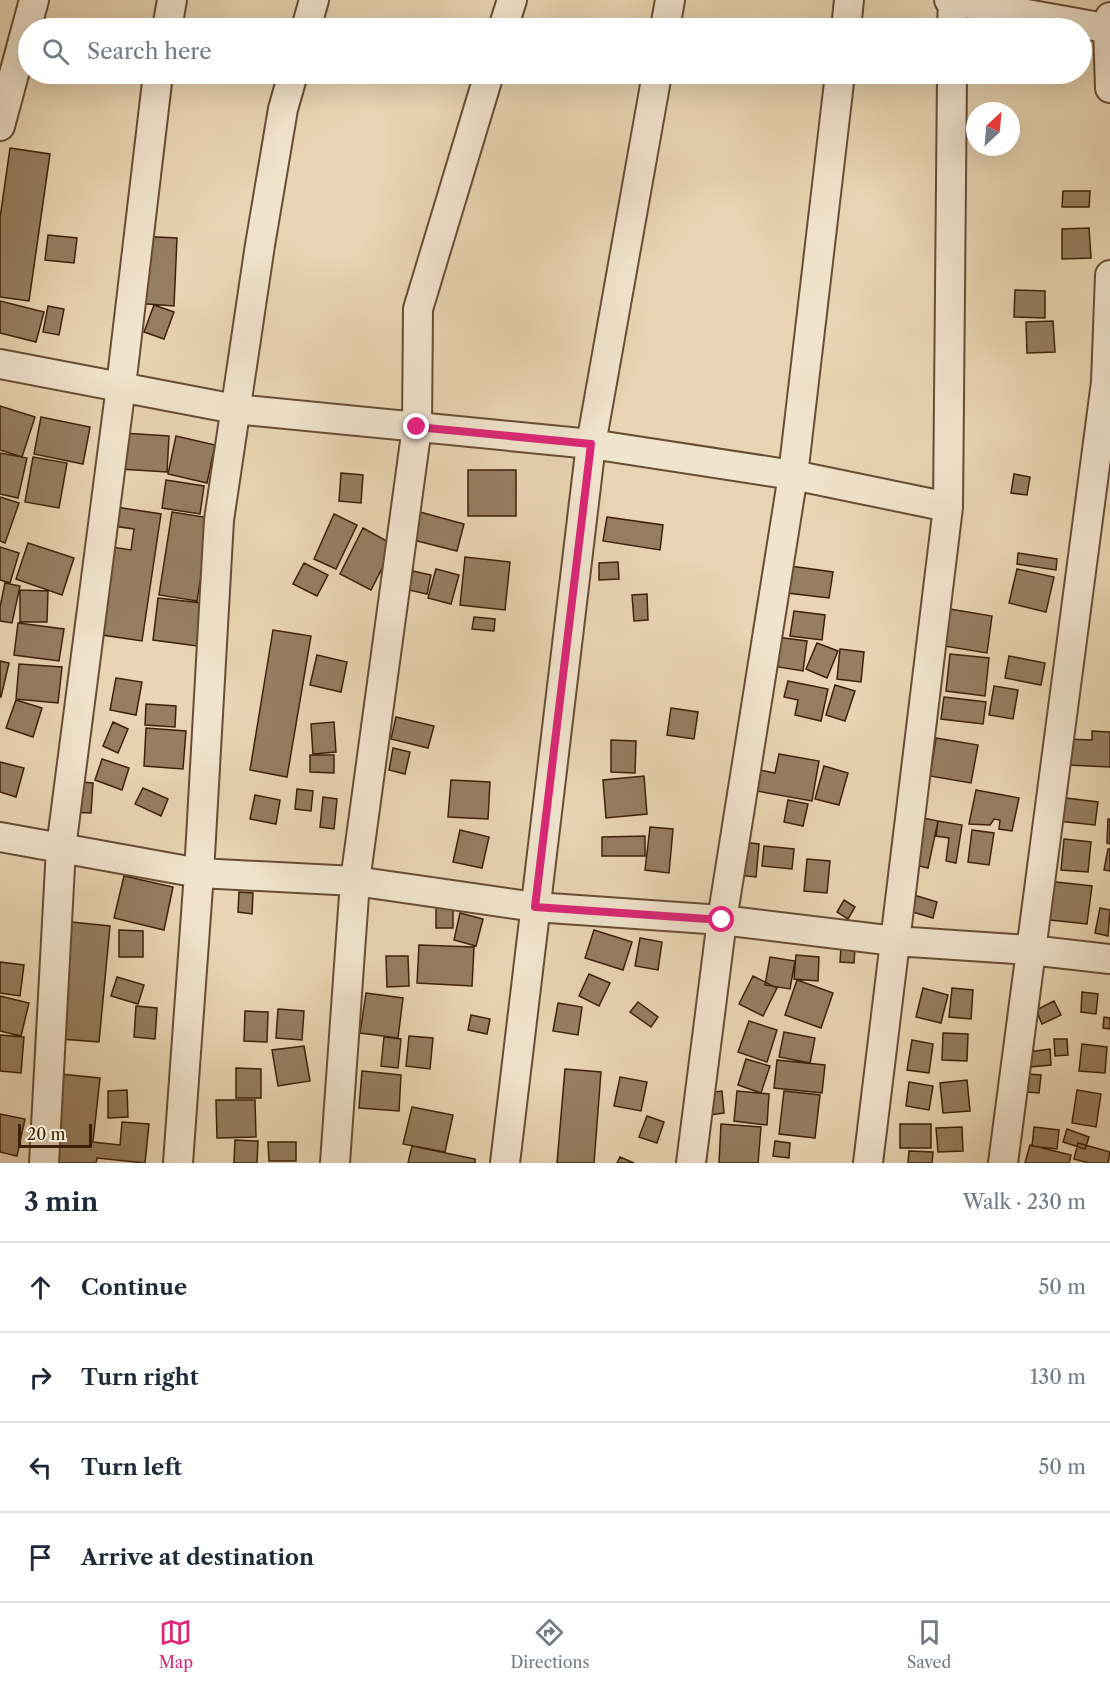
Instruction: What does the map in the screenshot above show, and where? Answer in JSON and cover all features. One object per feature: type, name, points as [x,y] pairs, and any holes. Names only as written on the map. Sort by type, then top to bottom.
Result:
[{"type":"street","points":[[30,18],[34,0]]},
{"type":"street","points":[[169,18],[172,0]]},
{"type":"street","points":[[309,18],[314,0]]},
{"type":"street","points":[[506,18],[512,0]]},
{"type":"street","points":[[667,18],[670,0]]},
{"type":"street","points":[[847,18],[849,0]]},
{"type":"street","points":[[952,18],[952,0],[1065,18]]},
{"type":"street","points":[[1092,22],[1109,25],[1110,88]]},
{"type":"street","points":[[0,126],[18,67]]},
{"type":"street","points":[[44,1163],[61,848],[121,386],[157,84]]},
{"type":"street","points":[[178,1163],[199,873],[219,520],[283,109],[290,84]]},
{"type":"street","points":[[335,1163],[355,881],[417,427],[418,309],[486,84]]},
{"type":"street","points":[[505,1163],[591,444],[655,84]]},
{"type":"street","points":[[691,1163],[722,920],[793,475],[839,84]]},
{"type":"street","points":[[868,1163],[948,507],[952,84]]},
{"type":"street","points":[[1003,1163],[1106,382],[1110,275]]},
{"type":"street","points":[[0,364],[235,409],[591,444],[793,475],[948,507]]},
{"type":"street","points":[[0,837],[199,873],[355,881],[535,907],[722,920],[895,941],[1030,950],[1110,959]]},
{"type":"building","points":[[10,148],[50,154],[29,301],[0,297],[0,218]]},
{"type":"building","points":[[1063,191],[1090,191],[1089,207],[1062,207]]},
{"type":"building","points":[[1089,228],[1091,258],[1062,259],[1062,229]]},
{"type":"building","points":[[48,235],[77,238],[74,263],[45,260]]},
{"type":"building","points":[[138,236],[177,238],[174,306],[134,303]]},
{"type":"building","points":[[1015,290],[1045,291],[1045,318],[1014,317]]},
{"type":"building","points":[[0,301],[44,312],[36,342],[0,333]]},
{"type":"building","points":[[154,305],[174,312],[164,339],[144,332]]},
{"type":"building","points":[[48,306],[64,309],[59,335],[43,332]]},
{"type":"building","points":[[1053,321],[1055,352],[1027,353],[1026,322]]},
{"type":"building","points":[[0,406],[35,417],[22,457],[0,450]]},
{"type":"building","points":[[41,417],[90,427],[83,464],[34,454]]},
{"type":"building","points":[[123,433],[169,436],[167,472],[120,469]]},
{"type":"building","points":[[176,436],[215,445],[207,483],[168,474]]},
{"type":"building","points":[[0,453],[27,458],[18,498],[0,494]]},
{"type":"building","points":[[33,457],[67,463],[59,508],[25,502]]},
{"type":"building","points":[[468,470],[516,470],[516,516],[468,516]]},
{"type":"building","points":[[341,473],[363,475],[361,503],[339,501]]},
{"type":"building","points":[[1014,474],[1030,477],[1027,495],[1011,493]]},
{"type":"building","points":[[166,480],[204,486],[200,514],[162,508]]},
{"type":"building","points":[[0,497],[19,503],[5,543],[0,541]]},
{"type":"building","points":[[116,507],[161,514],[142,641],[102,635],[112,568],[109,568],[112,547],[131,550],[134,529],[113,526]]},
{"type":"building","points":[[172,512],[210,518],[197,601],[159,595]]},
{"type":"building","points":[[420,512],[464,524],[457,551],[413,540]]},
{"type":"building","points":[[334,514],[357,525],[336,569],[314,559]]},
{"type":"building","points":[[607,517],[663,525],[660,550],[603,541]]},
{"type":"building","points":[[363,528],[394,545],[371,590],[340,574]]},
{"type":"building","points":[[28,543],[74,558],[62,595],[16,579]]},
{"type":"building","points":[[0,547],[19,553],[10,583],[0,580]]},
{"type":"building","points":[[1018,553],[1057,559],[1056,570],[1017,564]]},
{"type":"building","points":[[465,557],[510,562],[505,610],[460,605]]},
{"type":"building","points":[[618,562],[619,579],[599,580],[599,563]]},
{"type":"building","points":[[304,563],[328,575],[317,596],[293,584]]},
{"type":"building","points":[[790,566],[833,572],[829,598],[787,593]]},
{"type":"building","points":[[436,569],[459,575],[451,604],[428,598]]},
{"type":"building","points":[[1017,569],[1054,577],[1046,612],[1009,603]]},
{"type":"building","points":[[413,571],[431,575],[427,594],[409,590]]},
{"type":"building","points":[[5,583],[20,586],[12,623],[0,621],[0,607]]},
{"type":"building","points":[[20,590],[48,591],[47,622],[20,622]]},
{"type":"building","points":[[647,594],[648,620],[634,621],[632,595]]},
{"type":"building","points":[[158,598],[202,603],[197,646],[153,640]]},
{"type":"building","points":[[950,609],[992,616],[987,653],[944,646]]},
{"type":"building","points":[[794,611],[825,615],[822,640],[790,636]]},
{"type":"building","points":[[474,617],[495,619],[494,631],[472,629]]},
{"type":"building","points":[[18,623],[64,629],[59,661],[14,655]]},
{"type":"building","points":[[273,630],[311,636],[287,777],[250,770]]},
{"type":"building","points":[[776,637],[807,641],[803,671],[772,666]]},
{"type":"building","points":[[817,643],[838,651],[827,678],[806,669]]},
{"type":"building","points":[[840,649],[864,652],[861,682],[837,679]]},
{"type":"building","points":[[950,654],[989,658],[985,696],[946,691]]},
{"type":"building","points":[[317,655],[347,662],[341,692],[310,685]]},
{"type":"building","points":[[1009,656],[1045,663],[1041,685],[1005,678]]},
{"type":"building","points":[[0,661],[9,663],[1,697],[0,697]]},
{"type":"building","points":[[19,664],[62,667],[58,703],[16,699]]},
{"type":"building","points":[[116,678],[142,682],[136,715],[110,710]]},
{"type":"building","points":[[788,681],[828,689],[821,721],[795,715],[798,700],[784,697]]},
{"type":"building","points":[[835,685],[855,691],[845,721],[826,715]]},
{"type":"building","points":[[994,686],[1018,690],[1013,719],[989,715]]},
{"type":"building","points":[[944,697],[986,702],[983,724],[941,719]]},
{"type":"building","points":[[16,700],[42,708],[33,737],[6,728]]},
{"type":"building","points":[[146,704],[176,706],[175,727],[145,725]]},
{"type":"building","points":[[671,708],[698,712],[694,739],[667,735]]},
{"type":"building","points":[[396,717],[434,726],[428,748],[391,739]]},
{"type":"building","points":[[113,722],[128,729],[118,753],[103,746]]},
{"type":"building","points":[[334,722],[336,752],[313,754],[311,724]]},
{"type":"building","points":[[146,728],[186,731],[183,769],[144,766]]},
{"type":"building","points":[[1092,731],[1110,732],[1110,767],[1067,765],[1066,739],[1092,740]]},
{"type":"building","points":[[936,738],[978,745],[971,783],[930,776]]},
{"type":"building","points":[[611,740],[636,741],[635,773],[611,772]]},
{"type":"building","points":[[393,748],[410,752],[405,774],[389,770]]},
{"type":"building","points":[[779,754],[819,761],[812,801],[751,790],[755,769],[775,773]]},
{"type":"building","points":[[310,755],[334,755],[334,773],[310,772]]},
{"type":"building","points":[[102,759],[129,768],[122,790],[95,780]]},
{"type":"building","points":[[0,762],[24,768],[16,797],[0,792]]},
{"type":"building","points":[[824,766],[848,773],[839,805],[815,799]]},
{"type":"building","points":[[644,776],[647,814],[606,818],[603,780]]},
{"type":"building","points":[[451,780],[490,782],[488,819],[448,817]]},
{"type":"building","points":[[69,781],[93,783],[91,813],[67,812]]},
{"type":"building","points":[[143,788],[168,799],[161,816],[135,804]]},
{"type":"building","points":[[297,789],[313,791],[311,811],[295,809]]},
{"type":"building","points":[[976,790],[1019,798],[1012,831],[999,829],[1000,820],[994,819],[990,825],[969,824]]},
{"type":"building","points":[[255,795],[280,800],[276,824],[250,819]]},
{"type":"building","points":[[1050,796],[1098,802],[1095,825],[1048,820]]},
{"type":"building","points":[[323,797],[337,799],[334,829],[320,827]]},
{"type":"building","points":[[788,800],[808,804],[803,826],[784,822]]},
{"type":"building","points":[[918,817],[938,821],[928,868],[907,863]]},
{"type":"building","points":[[1108,819],[1110,819],[1110,844],[1107,843]]},
{"type":"building","points":[[938,821],[962,825],[956,863],[946,861],[949,838],[936,836]]},
{"type":"building","points":[[650,827],[673,829],[669,873],[645,870]]},
{"type":"building","points":[[460,830],[489,837],[482,868],[453,862]]},
{"type":"building","points":[[972,830],[994,833],[989,865],[968,862]]},
{"type":"building","points":[[645,836],[645,856],[602,856],[602,837]]},
{"type":"building","points":[[1064,839],[1091,842],[1088,872],[1061,870]]},
{"type":"building","points":[[734,841],[759,844],[756,877],[730,874]]},
{"type":"building","points":[[764,846],[794,849],[792,869],[762,866]]},
{"type":"building","points":[[1108,849],[1110,849],[1110,871],[1104,870]]},
{"type":"building","points":[[807,859],[830,861],[827,893],[804,891]]},
{"type":"building","points":[[124,876],[173,887],[164,930],[114,918]]},
{"type":"building","points":[[1047,881],[1092,886],[1087,924],[1041,919]]},
{"type":"building","points":[[239,892],[253,893],[252,914],[238,912]]},
{"type":"building","points":[[914,895],[937,902],[933,918],[909,911]]},
{"type":"building","points":[[844,900],[855,907],[848,919],[837,912]]},
{"type":"building","points":[[436,903],[453,903],[453,928],[436,928]]},
{"type":"building","points":[[1100,908],[1110,910],[1108,936],[1095,933]]},
{"type":"building","points":[[460,913],[483,919],[476,946],[454,940]]},
{"type":"building","points":[[71,922],[110,926],[99,1042],[61,1039]]},
{"type":"building","points":[[119,930],[143,931],[143,957],[119,957]]},
{"type":"building","points":[[594,930],[632,942],[623,970],[585,958]]},
{"type":"building","points":[[640,938],[662,942],[658,970],[635,966]]},
{"type":"building","points":[[419,945],[474,947],[472,986],[417,983]]},
{"type":"building","points":[[841,947],[855,948],[854,963],[840,962]]},
{"type":"building","points":[[796,955],[819,957],[818,981],[794,979]]},
{"type":"building","points":[[386,956],[408,956],[409,986],[387,987]]},
{"type":"building","points":[[770,957],[795,961],[790,989],[765,985]]},
{"type":"building","points":[[0,962],[24,965],[20,996],[0,993]]},
{"type":"building","points":[[589,974],[610,983],[599,1006],[579,996]]},
{"type":"building","points":[[753,976],[777,988],[763,1016],[739,1004]]},
{"type":"building","points":[[117,977],[144,985],[138,1004],[111,996]]},
{"type":"building","points":[[797,980],[833,993],[821,1028],[785,1015]]},
{"type":"building","points":[[923,988],[948,995],[941,1023],[916,1017]]},
{"type":"building","points":[[952,988],[973,990],[971,1019],[949,1017]]},
{"type":"building","points":[[1082,992],[1098,994],[1096,1014],[1081,1012]]},
{"type":"building","points":[[366,993],[403,998],[398,1038],[360,1033]]},
{"type":"building","points":[[0,996],[29,1003],[21,1036],[0,1031]]},
{"type":"building","points":[[1054,1001],[1061,1015],[1042,1024],[1036,1010]]},
{"type":"building","points":[[638,1002],[658,1017],[651,1027],[630,1012]]},
{"type":"building","points":[[558,1003],[582,1007],[578,1035],[553,1031]]},
{"type":"building","points":[[136,1006],[157,1008],[155,1039],[134,1037]]},
{"type":"building","points":[[278,1009],[304,1011],[302,1040],[276,1038]]},
{"type":"building","points":[[245,1011],[268,1012],[267,1042],[244,1041]]},
{"type":"building","points":[[471,1015],[490,1019],[487,1034],[468,1030]]},
{"type":"building","points":[[1104,1017],[1110,1018],[1110,1029],[1103,1028]]},
{"type":"building","points":[[749,1021],[777,1030],[767,1062],[738,1052]]},
{"type":"building","points":[[784,1032],[815,1038],[810,1063],[779,1057]]},
{"type":"building","points":[[943,1033],[968,1034],[967,1061],[942,1060]]},
{"type":"building","points":[[0,1035],[24,1037],[21,1073],[0,1071]]},
{"type":"building","points":[[409,1036],[433,1038],[430,1069],[406,1066]]},
{"type":"building","points":[[384,1037],[401,1039],[398,1068],[381,1066]]},
{"type":"building","points":[[1054,1039],[1067,1039],[1068,1055],[1055,1056]]},
{"type":"building","points":[[912,1040],[933,1044],[929,1073],[907,1070]]},
{"type":"building","points":[[1082,1044],[1107,1047],[1105,1073],[1079,1071]]},
{"type":"building","points":[[304,1046],[310,1081],[278,1086],[272,1050]]},
{"type":"building","points":[[1050,1049],[1051,1065],[1030,1067],[1028,1052]]},
{"type":"building","points":[[746,1059],[770,1066],[761,1093],[738,1085]]},
{"type":"building","points":[[777,1060],[825,1065],[822,1093],[774,1088]]},
{"type":"building","points":[[236,1068],[261,1069],[261,1098],[236,1098]]},
{"type":"building","points":[[565,1069],[601,1072],[594,1163],[557,1163]]},
{"type":"building","points":[[362,1071],[401,1075],[399,1111],[359,1108]]},
{"type":"building","points":[[60,1074],[100,1078],[93,1142],[120,1145],[122,1122],[149,1124],[145,1163],[97,1158],[96,1163],[51,1163]]},
{"type":"building","points":[[1028,1074],[1041,1075],[1039,1093],[1027,1092]]},
{"type":"building","points":[[620,1077],[647,1082],[641,1111],[614,1106]]},
{"type":"building","points":[[967,1080],[970,1111],[943,1113],[940,1083]]},
{"type":"building","points":[[909,1082],[933,1086],[929,1110],[906,1106]]},
{"type":"building","points":[[127,1090],[128,1117],[108,1118],[108,1091]]},
{"type":"building","points":[[1077,1090],[1101,1094],[1096,1127],[1072,1123]]},
{"type":"building","points":[[722,1091],[724,1113],[709,1115],[707,1093]]},
{"type":"building","points":[[737,1091],[769,1094],[767,1125],[734,1121]]},
{"type":"building","points":[[784,1091],[820,1095],[815,1138],[779,1134]]},
{"type":"building","points":[[216,1100],[255,1100],[256,1137],[217,1138]]},
{"type":"building","points":[[412,1107],[453,1115],[445,1152],[403,1144]]},
{"type":"building","points":[[0,1114],[25,1119],[17,1156],[0,1152]]},
{"type":"building","points":[[647,1116],[664,1122],[657,1143],[639,1137]]},
{"type":"building","points":[[721,1124],[761,1127],[758,1163],[719,1163]]},
{"type":"building","points":[[900,1124],[931,1124],[931,1148],[900,1148]]},
{"type":"building","points":[[962,1127],[963,1151],[938,1152],[936,1128]]},
{"type":"building","points":[[1034,1127],[1059,1130],[1057,1149],[1032,1146]]},
{"type":"building","points":[[1067,1129],[1089,1137],[1085,1149],[1063,1142]]},
{"type":"building","points":[[235,1140],[258,1141],[257,1163],[234,1163]]},
{"type":"building","points":[[775,1141],[790,1143],[789,1158],[773,1156]]},
{"type":"building","points":[[268,1142],[296,1142],[296,1161],[269,1161]]},
{"type":"building","points":[[1078,1143],[1110,1152],[1108,1163],[1089,1163],[1074,1159]]},
{"type":"building","points":[[1030,1145],[1071,1155],[1069,1163],[1025,1163]]},
{"type":"building","points":[[412,1146],[475,1159],[475,1163],[408,1163]]},
{"type":"building","points":[[909,1151],[933,1152],[932,1163],[908,1163]]},
{"type":"building","points":[[620,1157],[634,1163],[617,1163]]},
{"type":"route","points":[[417,427],[591,444],[535,907],[722,920]]}]
